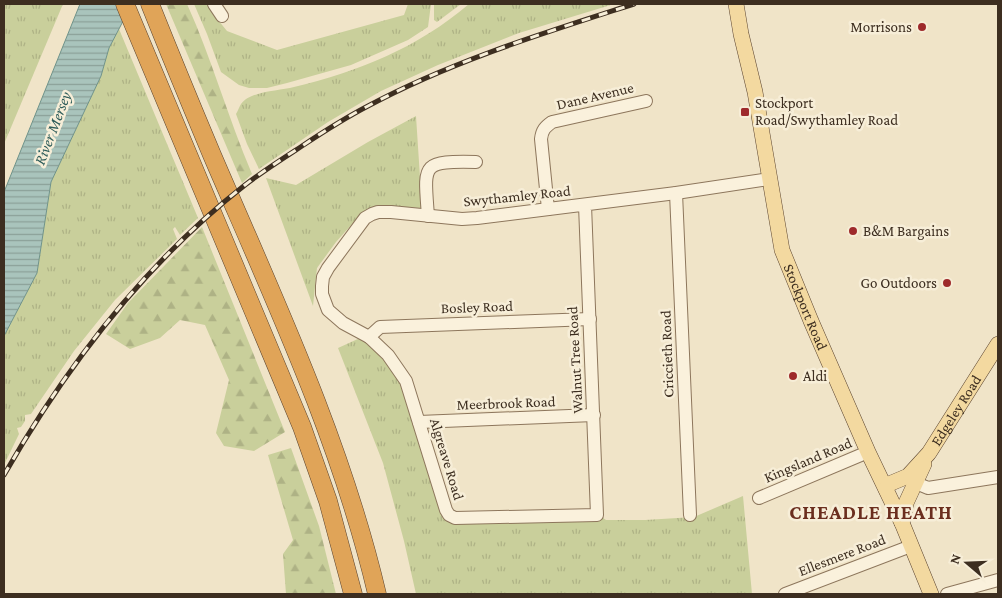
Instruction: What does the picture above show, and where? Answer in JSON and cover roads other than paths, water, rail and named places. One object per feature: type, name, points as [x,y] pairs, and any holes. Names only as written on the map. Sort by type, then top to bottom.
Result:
[{"type":"highway","points":[[125,4],[302,427],[328,501],[353,594]]},
{"type":"highway","points":[[150,4],[280,312],[332,443],[366,548],[377,594]]},
{"type":"main road","name":"Stockport Road","points":[[737,5],[782,250],[868,452],[902,522],[932,594]]},
{"type":"main road","name":"Edgeley Road","points":[[887,492],[889,484],[908,476],[929,452],[998,344]]},
{"type":"main road","points":[[868,452],[878,456],[888,475],[898,480]]},
{"type":"main road","name":"Edgeley Road","points":[[902,522],[906,503],[919,485],[929,452]]},
{"type":"main road","points":[[887,492],[919,485]]},
{"type":"street","points":[[214,4],[222,16]]},
{"type":"street","name":"Dane Avenue","points":[[548,209],[540,139],[542,130],[552,122],[646,101]]},
{"type":"street","points":[[428,216],[425,180],[430,167],[444,162],[476,162]]},
{"type":"street","name":"Swythamley Road","points":[[369,337],[343,323],[328,310],[322,294],[323,277],[328,268],[365,218],[372,214],[391,212],[462,219],[477,218],[676,193],[769,179]]},
{"type":"street","name":"Criccieth Road","points":[[676,193],[690,515]]},
{"type":"street","name":"Walnut Tree Road","points":[[585,205],[597,515]]},
{"type":"street","name":"Bosley Road","points":[[369,337],[380,327],[590,319]]},
{"type":"street","name":"Algreave Road","points":[[369,337],[388,356],[406,381],[449,515],[462,520],[597,515]]},
{"type":"street","name":"Meerbrook Road","points":[[419,422],[594,415]]},
{"type":"street","name":"Kingsland Road","points":[[759,498],[868,452]]},
{"type":"street","points":[[919,485],[998,477]]},
{"type":"street","name":"Ellesmere Road","points":[[785,594],[911,546]]},
{"type":"street","points":[[948,594],[998,580]]},
{"type":"water","name":"River Mersey","points":[[80,4],[132,4],[109,48],[101,76],[51,182],[37,273],[4,336],[4,192]]},
{"type":"railway","points":[[4,475],[54,394],[110,318],[174,248],[208,216],[252,180],[334,125],[432,75],[499,49],[634,4]]},
{"type":"place","name":"Morrisons","points":[[922,27]]},
{"type":"place","name":"Stockport Road/Swythamley Road","points":[[745,112]]},
{"type":"place","name":"B&M Bargains","points":[[853,231]]},
{"type":"place","name":"Go Outdoors","points":[[947,283]]},
{"type":"place","name":"Aldi","points":[[793,376]]},
{"type":"district","name":"CHEADLE HEATH","points":[[871,512]]}]
